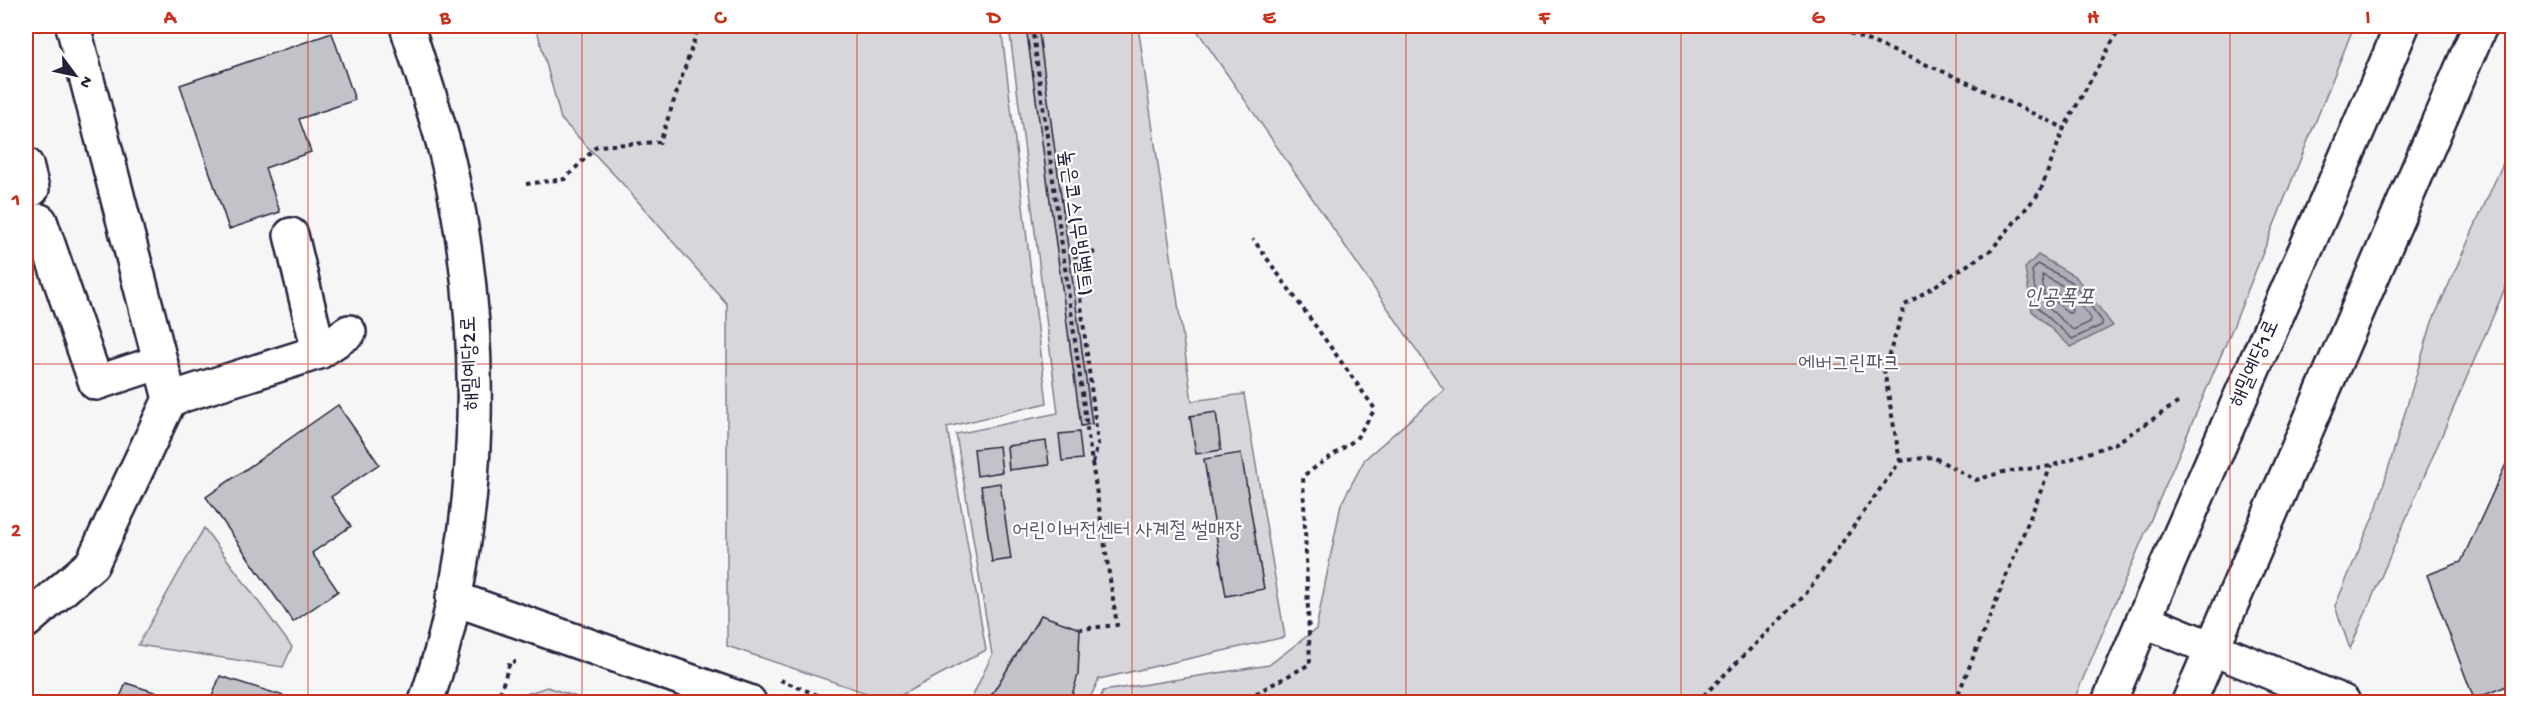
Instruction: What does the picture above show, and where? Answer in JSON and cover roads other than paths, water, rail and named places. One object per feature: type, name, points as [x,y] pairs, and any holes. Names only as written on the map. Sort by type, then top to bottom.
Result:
[{"type":"street","points":[[26,621],[92,564],[170,399],[73,26]]},
{"type":"street","name":"해밀예당2로","points":[[407,26],[449,164],[469,280],[474,416],[469,513],[437,670],[426,702]]},
{"type":"street","name":"해밀예당1로","points":[[2109,702],[2337,181],[2402,26]]},
{"type":"street","points":[[2189,702],[2480,26]]},
{"type":"street","points":[[40,221],[96,384],[160,362]]},
{"type":"street","points":[[291,236],[319,351]]},
{"type":"street","points":[[170,399],[319,351],[349,332]]},
{"type":"street","points":[[453,598],[749,702]]},
{"type":"street","points":[[2143,620],[2343,702]]},
{"type":"water","name":"인공폭포","points":[[2038,255],[2076,277],[2113,326],[2071,347],[2032,311],[2025,268]]},
{"type":"park label","name":"에버그린파크","points":[[1849,365]]},
{"type":"park label","name":"어린이버전센터 사계절 썰매장","points":[[1127,532]]}]
